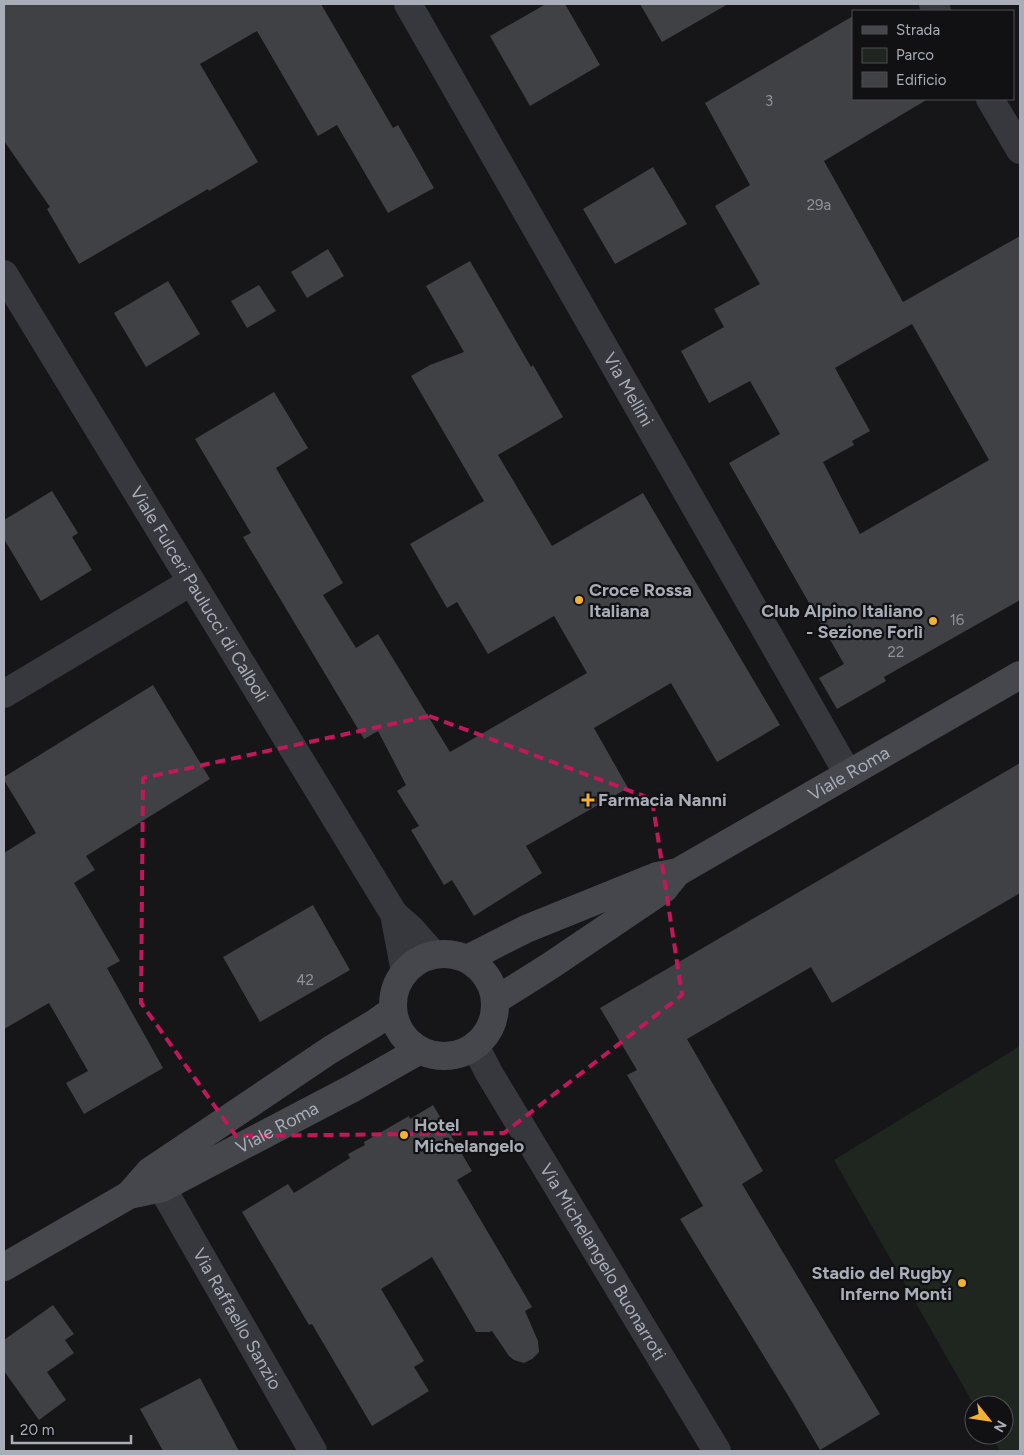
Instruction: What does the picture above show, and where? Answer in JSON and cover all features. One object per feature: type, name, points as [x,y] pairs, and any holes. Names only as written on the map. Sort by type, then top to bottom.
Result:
[{"type":"main road","name":"Viale Roma","points":[[467,959],[526,929],[657,876],[678,872],[1020,675]]},
{"type":"main road","name":"Viale Roma","points":[[496,1000],[664,889],[678,872]]},
{"type":"main road","points":[[434,954],[451,954],[467,959],[481,969],[491,983],[496,1000],[494,1018],[487,1034],[475,1046],[462,1053],[448,1056],[433,1055],[420,1050],[402,1034],[396,1023],[393,997],[397,983],[405,972],[418,961],[434,954]]},
{"type":"main road","name":"Viale Roma","points":[[129,1195],[150,1171],[393,1010]]},
{"type":"main road","name":"Viale Roma","points":[[4,1267],[129,1195],[162,1188],[353,1088],[420,1050]]},
{"type":"street","name":"Via Mellini","points":[[408,4],[848,774]]},
{"type":"street","points":[[991,100],[1020,150]]},
{"type":"street","name":"Viale Fulceri Paulucci di Calboli","points":[[4,274],[394,914],[434,954]]},
{"type":"street","points":[[4,694],[191,582]]},
{"type":"street","name":"Viale Fulceri Paulucci di Calboli","points":[[394,914],[405,972]]},
{"type":"street","name":"Via Michelangelo Buonarroti","points":[[475,1046],[489,1073],[717,1451]]},
{"type":"street","name":"Via Raffaello Sanzio","points":[[162,1188],[313,1451]]},
{"type":"highlighted area","points":[[429,716],[652,799],[682,995],[504,1133],[236,1136],[141,1003],[143,778]]},
{"type":"green space","name":"Stadio del Rugby Inferno Monti","points":[[1020,1046],[1020,1451],[1000,1451],[997,1445],[1014,1445],[1014,1395],[968,1395],[834,1160]]},
{"type":"building","points":[[4,4],[321,4],[393,128],[398,125],[434,188],[388,213],[337,125],[318,136],[257,31],[200,64],[258,162],[79,264],[47,209],[50,207],[4,141]]},
{"type":"building","points":[[546,4],[565,4],[600,65],[530,106],[490,36]]},
{"type":"building","points":[[640,4],[728,4],[662,42]]},
{"type":"building","points":[[852,17],[852,100],[926,100],[824,161],[903,302],[1020,236],[1020,600],[884,677],[886,681],[837,709],[819,678],[844,664],[729,463],[780,434],[750,381],[709,403],[681,351],[724,327],[714,309],[760,284],[715,206],[750,185],[705,103]],"holes":[[[912,324],[989,460],[860,534],[823,462],[854,445],[852,441],[870,431],[835,368]]]},
{"type":"building","points":[[653,167],[687,224],[615,264],[583,209]]},
{"type":"building","points":[[328,249],[344,276],[307,298],[291,272]]},
{"type":"building","points":[[470,261],[531,367],[533,365],[563,417],[498,455],[552,546],[643,493],[780,725],[717,762],[671,683],[594,728],[628,788],[526,846],[542,873],[474,916],[452,880],[444,885],[411,830],[419,826],[397,791],[406,785],[378,731],[364,739],[243,537],[251,533],[195,439],[274,392],[308,448],[276,468],[343,583],[323,595],[356,648],[378,634],[450,752],[587,673],[554,616],[488,654],[457,602],[447,608],[410,544],[484,501],[411,376],[430,365],[464,352],[426,286]]},
{"type":"building","points":[[168,281],[200,334],[146,367],[114,313]]},
{"type":"building","points":[[259,285],[276,311],[247,328],[231,301]]},
{"type":"building","points":[[52,491],[78,533],[72,537],[92,570],[41,601],[4,539],[4,520]]},
{"type":"building","points":[[153,685],[210,779],[86,856],[95,870],[74,883],[120,961],[107,968],[163,1068],[84,1114],[66,1083],[88,1071],[49,1003],[4,1029],[4,853],[36,833],[4,777]]},
{"type":"building","points":[[1020,763],[1020,893],[832,1003],[811,967],[687,1039],[763,1171],[742,1184],[880,1414],[820,1450],[680,1219],[703,1206],[627,1075],[637,1070],[600,1008]]},
{"type":"building","points":[[313,905],[350,970],[260,1022],[223,957]]},
{"type":"building","points":[[433,1105],[472,1171],[457,1180],[532,1307],[525,1311],[538,1341],[539,1352],[532,1359],[524,1363],[514,1360],[509,1356],[492,1331],[476,1332],[432,1257],[381,1289],[424,1361],[414,1367],[429,1391],[372,1426],[312,1324],[309,1325],[242,1212],[288,1184],[294,1193],[350,1158],[348,1154],[365,1145],[364,1142],[409,1116],[410,1119]]},
{"type":"building","points":[[53,1305],[74,1334],[65,1340],[74,1353],[47,1372],[66,1400],[39,1420],[4,1371],[4,1340]]},
{"type":"building","points":[[200,1378],[239,1451],[163,1451],[140,1409]]},
{"type":"place","name":"Croce Rossa Italiana","points":[[579,600]]},
{"type":"place","name":"Club Alpino Italiano - Sezione Forlì","points":[[933,621]]},
{"type":"place","name":"Farmacia Nanni","points":[[588,800]]},
{"type":"place","name":"Hotel Michelangelo","points":[[404,1135]]},
{"type":"place","name":"Stadio del Rugby Inferno Monti","points":[[962,1283]]}]
